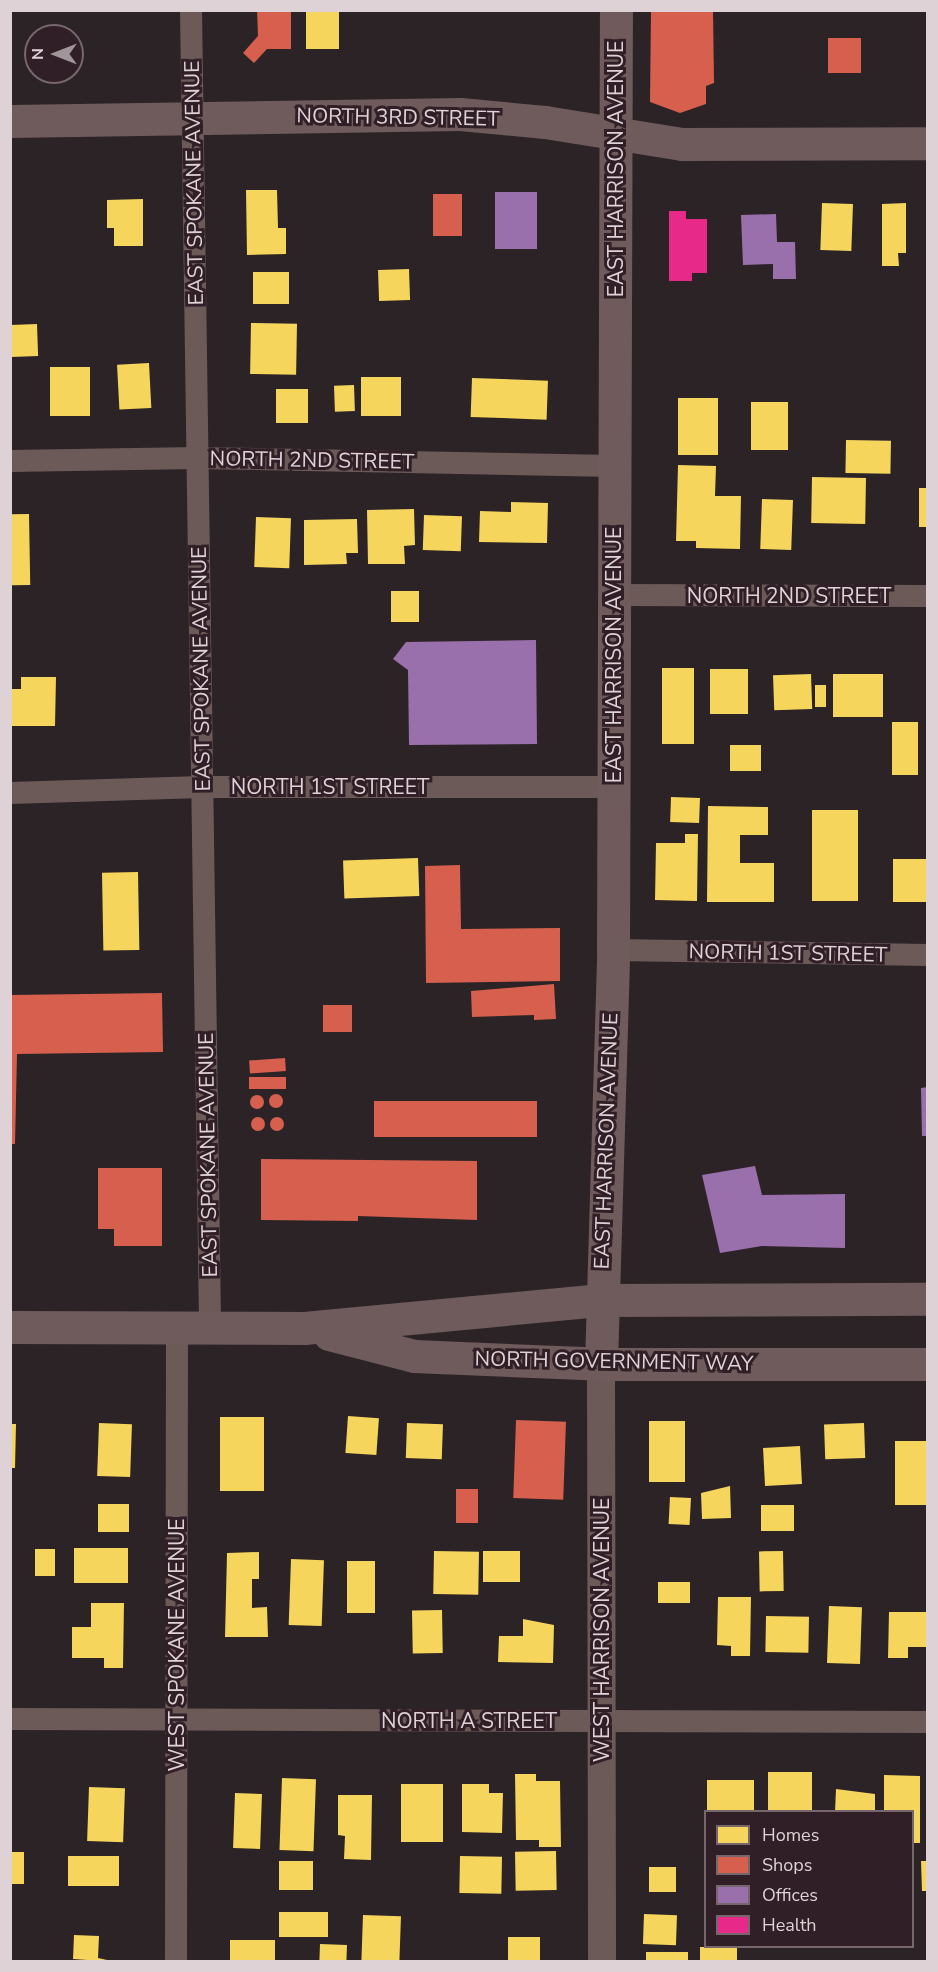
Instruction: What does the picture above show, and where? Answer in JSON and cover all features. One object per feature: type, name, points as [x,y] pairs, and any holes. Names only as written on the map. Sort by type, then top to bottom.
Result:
[{"type":"main road","name":"EAST HARRISON AVENUE","points":[[602,1299],[613,950],[616,10]]},
{"type":"main road","name":"NORTH 3RD STREET","points":[[10,121],[191,120],[460,114],[545,123],[682,144],[927,143]]},
{"type":"main road","name":"NORTH GOVERNMENT WAY","points":[[10,1327],[304,1328],[602,1299],[927,1299]]},
{"type":"main road","name":"WEST HARRISON AVENUE","points":[[601,1364],[602,1299]]},
{"type":"main road","name":"NORTH GOVERNMENT WAY","points":[[304,1328],[414,1356],[601,1364],[927,1364]]},
{"type":"street","name":"EAST SPOKANE AVENUE","points":[[191,10],[210,1328]]},
{"type":"street","name":"NORTH 2ND STREET","points":[[10,461],[198,458],[614,466]]},
{"type":"street","name":"NORTH 2ND STREET","points":[[615,595],[927,596]]},
{"type":"street","name":"NORTH 1ST STREET","points":[[10,793],[202,787],[614,787]]},
{"type":"street","name":"NORTH 1ST STREET","points":[[613,950],[927,956]]},
{"type":"street","name":"WEST SPOKANE AVENUE","points":[[177,1328],[177,1962]]},
{"type":"street","name":"WEST HARRISON AVENUE","points":[[601,1364],[602,1962]]},
{"type":"street","name":"NORTH A STREET","points":[[10,1719],[176,1722],[927,1722]]},
{"type":"building: Homes","points":[[306,10],[339,10],[339,49],[306,49]]},
{"type":"building: Homes","points":[[246,190],[277,190],[278,228],[286,228],[286,254],[247,255]]},
{"type":"building: Homes","points":[[143,199],[143,246],[114,246],[114,228],[107,228],[107,200]]},
{"type":"building: Homes","points":[[822,203],[853,204],[851,251],[820,250]]},
{"type":"building: Homes","points":[[906,203],[906,253],[898,253],[899,266],[882,266],[882,204]]},
{"type":"building: Homes","points":[[409,269],[410,300],[379,301],[378,270]]},
{"type":"building: Homes","points":[[253,272],[289,272],[289,304],[253,304]]},
{"type":"building: Homes","points":[[251,323],[297,324],[296,375],[250,374]]},
{"type":"building: Homes","points":[[37,324],[38,356],[11,357],[10,325]]},
{"type":"building: Homes","points":[[149,363],[151,408],[119,410],[117,365]]},
{"type":"building: Homes","points":[[50,367],[90,367],[90,416],[50,416]]},
{"type":"building: Homes","points":[[361,377],[401,377],[401,416],[361,416]]},
{"type":"building: Homes","points":[[472,378],[548,381],[547,420],[471,417]]},
{"type":"building: Homes","points":[[354,385],[355,411],[335,412],[334,386]]},
{"type":"building: Homes","points":[[276,389],[308,389],[308,423],[276,423]]},
{"type":"building: Homes","points":[[678,398],[718,398],[718,455],[678,455]]},
{"type":"building: Homes","points":[[751,402],[788,402],[788,450],[751,450]]},
{"type":"building: Homes","points":[[846,440],[891,441],[890,474],[845,473]]},
{"type":"building: Homes","points":[[678,465],[716,466],[715,496],[741,496],[740,549],[696,548],[696,541],[676,541]]},
{"type":"building: Homes","points":[[812,477],[866,478],[865,524],[811,523]]},
{"type":"building: Homes","points":[[919,488],[928,488],[928,527],[919,527]]},
{"type":"building: Homes","points":[[762,499],[793,500],[791,550],[760,549]]},
{"type":"building: Homes","points":[[511,502],[548,503],[547,543],[479,542],[480,511],[511,512]]},
{"type":"building: Homes","points":[[414,509],[415,545],[404,546],[405,564],[368,564],[367,510]]},
{"type":"building: Homes","points":[[10,514],[29,514],[30,585],[11,585]]},
{"type":"building: Homes","points":[[424,515],[462,516],[461,551],[423,550]]},
{"type":"building: Homes","points":[[256,517],[291,518],[289,568],[254,567]]},
{"type":"building: Homes","points":[[357,519],[358,553],[346,553],[347,564],[304,565],[304,520]]},
{"type":"building: Homes","points":[[391,591],[419,591],[419,622],[391,622]]},
{"type":"building: Homes","points":[[662,668],[694,668],[694,744],[662,744]]},
{"type":"building: Homes","points":[[710,669],[748,669],[748,714],[710,714]]},
{"type":"building: Homes","points":[[811,674],[812,709],[774,710],[773,675]]},
{"type":"building: Homes","points":[[833,674],[883,674],[883,717],[833,717]]},
{"type":"building: Homes","points":[[21,677],[56,677],[55,726],[11,726],[11,689],[21,689]]},
{"type":"building: Homes","points":[[815,685],[826,685],[826,707],[815,707]]},
{"type":"building: Homes","points":[[892,722],[918,722],[918,775],[892,775]]},
{"type":"building: Homes","points":[[730,745],[761,745],[761,771],[730,771]]},
{"type":"building: Homes","points":[[671,797],[700,798],[699,823],[670,822]]},
{"type":"building: Homes","points":[[708,806],[768,807],[768,835],[740,835],[740,863],[774,863],[774,902],[707,902]]},
{"type":"building: Homes","points":[[812,810],[858,810],[858,901],[812,901]]},
{"type":"building: Homes","points":[[685,834],[698,834],[697,901],[655,900],[656,843],[685,843]]},
{"type":"building: Homes","points":[[418,858],[419,896],[344,899],[343,861]]},
{"type":"building: Homes","points":[[893,859],[928,859],[928,902],[893,902]]},
{"type":"building: Homes","points":[[138,872],[139,950],[103,951],[102,873]]},
{"type":"building: Homes","points":[[348,1416],[379,1418],[376,1455],[345,1453]]},
{"type":"building: Homes","points":[[220,1417],[264,1417],[264,1491],[220,1491]]},
{"type":"building: Homes","points":[[649,1421],[685,1421],[685,1482],[649,1482]]},
{"type":"building: Homes","points":[[99,1423],[132,1424],[130,1477],[97,1476]]},
{"type":"building: Homes","points":[[407,1423],[443,1424],[442,1459],[406,1458]]},
{"type":"building: Homes","points":[[864,1423],[865,1458],[825,1459],[824,1424]]},
{"type":"building: Homes","points":[[10,1424],[16,1424],[15,1468],[10,1468]]},
{"type":"building: Homes","points":[[895,1441],[928,1441],[928,1505],[895,1505]]},
{"type":"building: Homes","points":[[800,1446],[802,1484],[765,1486],[763,1448]]},
{"type":"building: Homes","points":[[730,1486],[731,1518],[702,1519],[701,1493]]},
{"type":"building: Homes","points":[[670,1497],[691,1498],[690,1525],[669,1524]]},
{"type":"building: Homes","points":[[98,1504],[129,1504],[129,1532],[98,1532]]},
{"type":"building: Homes","points":[[761,1505],[794,1505],[794,1531],[761,1531]]},
{"type":"building: Homes","points":[[74,1548],[128,1548],[128,1583],[74,1583]]},
{"type":"building: Homes","points":[[35,1549],[55,1549],[55,1576],[35,1576]]},
{"type":"building: Homes","points":[[434,1551],[479,1552],[478,1595],[433,1594]]},
{"type":"building: Homes","points":[[483,1551],[520,1551],[520,1582],[483,1582]]},
{"type":"building: Homes","points":[[759,1551],[783,1551],[784,1591],[760,1591]]},
{"type":"building: Homes","points":[[259,1552],[259,1579],[252,1579],[252,1608],[267,1607],[268,1637],[225,1637],[227,1553]]},
{"type":"building: Homes","points":[[291,1559],[324,1560],[322,1626],[289,1625]]},
{"type":"building: Homes","points":[[347,1561],[375,1561],[375,1613],[347,1613]]},
{"type":"building: Homes","points":[[658,1582],[690,1582],[690,1603],[658,1603]]},
{"type":"building: Homes","points":[[718,1597],[751,1597],[750,1656],[731,1656],[731,1646],[717,1645]]},
{"type":"building: Homes","points":[[91,1603],[124,1603],[123,1668],[104,1668],[104,1658],[72,1658],[72,1627],[91,1627]]},
{"type":"building: Homes","points":[[829,1606],[862,1607],[860,1664],[827,1663]]},
{"type":"building: Homes","points":[[442,1610],[443,1653],[413,1654],[412,1611]]},
{"type":"building: Homes","points":[[889,1612],[928,1612],[928,1647],[908,1647],[908,1658],[888,1658]]},
{"type":"building: Homes","points":[[766,1616],[809,1617],[808,1653],[765,1652]]},
{"type":"building: Homes","points":[[523,1619],[554,1625],[553,1663],[498,1662],[499,1636],[523,1636]]},
{"type":"building: Homes","points":[[768,1772],[812,1772],[812,1810],[768,1810]]},
{"type":"building: Homes","points":[[515,1774],[536,1774],[536,1781],[560,1781],[561,1847],[539,1847],[539,1840],[516,1840]]},
{"type":"building: Homes","points":[[884,1775],[920,1776],[920,1843],[914,1843],[914,1810],[884,1810]]},
{"type":"building: Homes","points":[[282,1778],[316,1779],[313,1851],[279,1850]]},
{"type":"building: Homes","points":[[707,1780],[754,1780],[754,1810],[707,1810]]},
{"type":"building: Homes","points":[[401,1784],[443,1784],[443,1842],[401,1842]]},
{"type":"building: Homes","points":[[462,1784],[489,1784],[489,1793],[503,1793],[502,1833],[462,1832]]},
{"type":"building: Homes","points":[[89,1787],[125,1788],[123,1842],[87,1841]]},
{"type":"building: Homes","points":[[836,1789],[875,1794],[875,1810],[835,1810]]},
{"type":"building: Homes","points":[[235,1793],[262,1794],[260,1849],[233,1848]]},
{"type":"building: Homes","points":[[338,1795],[372,1795],[371,1860],[344,1859],[345,1836],[338,1835]]},
{"type":"building: Homes","points":[[556,1851],[557,1890],[516,1891],[515,1852]]},
{"type":"building: Homes","points":[[10,1852],[24,1852],[24,1884],[10,1884]]},
{"type":"building: Homes","points":[[68,1856],[119,1856],[119,1886],[68,1886]]},
{"type":"building: Homes","points":[[460,1856],[502,1857],[501,1894],[459,1893]]},
{"type":"building: Homes","points":[[279,1861],[313,1861],[313,1890],[279,1890]]},
{"type":"building: Homes","points":[[921,1861],[928,1861],[928,1891],[922,1891]]},
{"type":"building: Homes","points":[[649,1867],[676,1867],[676,1892],[649,1892]]},
{"type":"building: Homes","points":[[279,1912],[328,1912],[328,1937],[279,1937]]},
{"type":"building: Homes","points":[[644,1914],[677,1915],[676,1945],[643,1944]]},
{"type":"building: Homes","points":[[363,1915],[401,1916],[399,1961],[361,1960]]},
{"type":"building: Homes","points":[[74,1935],[99,1936],[98,1958],[116,1962],[73,1959]]},
{"type":"building: Homes","points":[[508,1937],[540,1937],[540,1962],[508,1962]]},
{"type":"building: Homes","points":[[230,1940],[275,1940],[275,1962],[230,1962]]},
{"type":"building: Homes","points":[[320,1944],[347,1945],[346,1962],[319,1962]]},
{"type":"building: Homes","points":[[700,1947],[737,1948],[737,1962],[700,1962]]},
{"type":"building: Homes","points":[[646,1952],[688,1952],[688,1962],[646,1962]]},
{"type":"building: Shops","points":[[257,10],[291,10],[291,49],[267,49],[254,63],[243,53],[258,36]]},
{"type":"building: Shops","points":[[651,10],[713,10],[714,83],[706,86],[706,104],[680,113],[650,102]]},
{"type":"building: Shops","points":[[828,38],[861,38],[861,73],[828,73]]},
{"type":"building: Shops","points":[[433,194],[462,194],[462,236],[433,236]]},
{"type":"building: Shops","points":[[460,865],[461,929],[560,928],[560,981],[426,983],[425,866]]},
{"type":"building: Shops","points":[[554,984],[556,1019],[534,1020],[534,1015],[472,1017],[471,991]]},
{"type":"building: Shops","points":[[162,993],[163,1052],[17,1054],[15,1144],[10,1144],[10,995]]},
{"type":"building: Shops","points":[[323,1005],[352,1005],[352,1032],[323,1032]]},
{"type":"building: Shops","points":[[285,1058],[286,1071],[250,1073],[249,1061]]},
{"type":"building: Shops","points":[[249,1077],[286,1077],[286,1089],[249,1089]]},
{"type":"building: Shops","points":[[276,1094],[281,1096],[283,1101],[281,1106],[276,1108],[271,1106],[269,1101],[271,1096]]},
{"type":"building: Shops","points":[[257,1095],[262,1097],[264,1102],[262,1107],[257,1109],[252,1107],[250,1102],[252,1097]]},
{"type":"building: Shops","points":[[374,1101],[537,1101],[537,1137],[374,1137]]},
{"type":"building: Shops","points":[[258,1117],[263,1119],[265,1124],[263,1129],[258,1131],[253,1129],[251,1124],[253,1119]]},
{"type":"building: Shops","points":[[277,1117],[282,1119],[284,1124],[282,1129],[277,1131],[272,1129],[270,1124],[272,1119]]},
{"type":"building: Shops","points":[[261,1159],[477,1161],[477,1220],[358,1216],[358,1221],[261,1220]]},
{"type":"building: Shops","points":[[98,1168],[162,1168],[162,1246],[114,1246],[114,1229],[98,1229]]},
{"type":"building: Shops","points":[[516,1420],[566,1422],[563,1500],[513,1498]]},
{"type":"building: Shops","points":[[456,1489],[478,1489],[478,1523],[456,1523]]},
{"type":"building: Offices","points":[[495,192],[537,192],[537,249],[495,249]]},
{"type":"building: Offices","points":[[776,214],[777,242],[795,242],[796,279],[773,279],[773,264],[743,265],[741,215]]},
{"type":"building: Offices","points":[[536,640],[537,744],[409,745],[408,670],[393,659],[406,642]]},
{"type":"building: Offices","points":[[928,1087],[928,1136],[922,1136],[921,1088]]},
{"type":"building: Offices","points":[[755,1166],[762,1195],[845,1194],[845,1248],[762,1246],[720,1253],[702,1175]]},
{"type":"building: Health","points":[[669,211],[686,211],[686,219],[707,219],[707,273],[692,273],[692,281],[669,281]]}]
